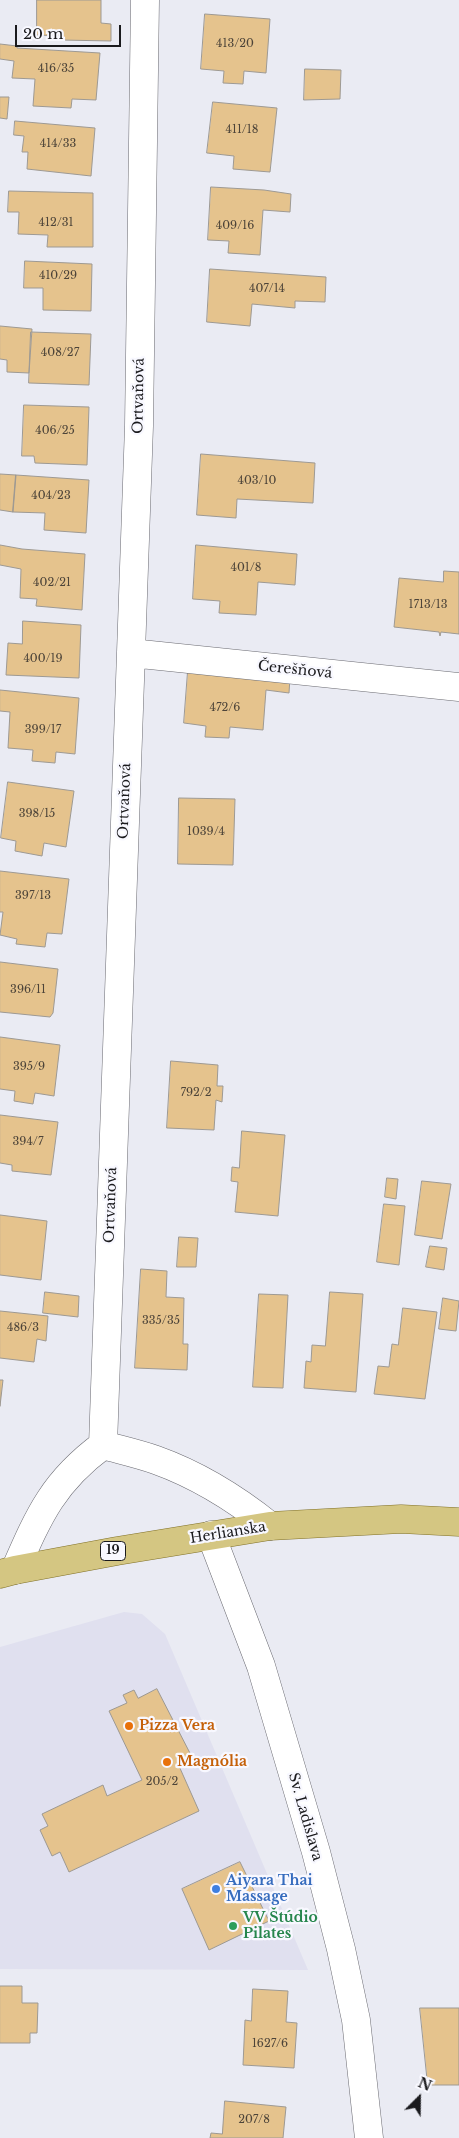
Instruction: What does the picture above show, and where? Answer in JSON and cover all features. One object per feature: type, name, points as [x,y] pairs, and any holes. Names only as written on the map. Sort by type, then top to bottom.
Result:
[{"type":"main road","name":"Herlianska","points":[[7,1572],[270,1526],[401,1519],[459,1522]]},
{"type":"street","name":"Ortvaňová","points":[[103,1445],[139,426],[145,0]]},
{"type":"street","name":"Čerešňová","points":[[131,653],[459,687]]},
{"type":"street","points":[[7,1572],[47,1502],[65,1478],[84,1459],[103,1445],[155,1460],[222,1490],[270,1526]]},
{"type":"street","name":"Sv. Ladislava","points":[[211,1535],[261,1666],[316,1852],[341,1949],[356,2020],[368,2138]]},
{"type":"shaded area","points":[[124,1612],[142,1614],[165,1634],[308,1970],[0,1969],[0,1647]]},
{"type":"building","points":[[37,0],[101,0],[101,23],[111,24],[111,41],[61,40],[61,36],[37,35]]},
{"type":"building","points":[[205,14],[270,19],[266,73],[244,71],[243,84],[223,83],[224,71],[201,69]]},
{"type":"building","points":[[0,44],[17,46],[17,48],[100,53],[96,100],[72,99],[71,108],[33,106],[35,79],[12,78],[14,61],[0,59]]},
{"type":"building","points":[[305,69],[341,70],[340,99],[304,100]]},
{"type":"building","points":[[0,97],[9,97],[7,119],[0,118]]},
{"type":"building","points":[[213,102],[277,108],[270,172],[233,169],[234,156],[207,153]]},
{"type":"building","points":[[15,121],[95,128],[91,176],[27,169],[28,152],[22,152],[24,136],[14,135]]},
{"type":"building","points":[[211,187],[264,190],[291,194],[290,212],[263,210],[260,255],[228,253],[229,241],[208,240]]},
{"type":"building","points":[[9,191],[93,193],[93,247],[47,247],[48,235],[18,234],[19,212],[8,212]]},
{"type":"building","points":[[25,261],[92,264],[91,311],[43,310],[43,288],[24,288]]},
{"type":"building","points":[[210,269],[326,277],[325,302],[295,301],[295,308],[252,304],[250,326],[207,322]]},
{"type":"building","points":[[0,326],[32,329],[29,373],[7,372],[7,360],[0,359]]},
{"type":"building","points":[[31,332],[91,334],[89,385],[29,383]]},
{"type":"building","points":[[24,405],[89,407],[87,465],[35,463],[34,456],[22,456]]},
{"type":"building","points":[[201,454],[315,463],[313,503],[237,499],[236,518],[197,515]]},
{"type":"building","points":[[0,474],[16,475],[13,512],[0,510]]},
{"type":"building","points":[[16,475],[89,480],[86,533],[44,530],[45,513],[13,512]]},
{"type":"building","points":[[0,545],[22,549],[85,554],[82,610],[36,606],[37,599],[20,598],[21,569],[0,565]]},
{"type":"building","points":[[196,545],[297,554],[295,585],[258,582],[256,615],[219,613],[220,601],[193,599]]},
{"type":"building","points":[[444,571],[459,572],[459,634],[441,632],[440,636],[439,632],[394,627],[399,578],[443,582]]},
{"type":"building","points":[[23,621],[81,625],[79,678],[6,675],[8,643],[22,644]]},
{"type":"building","points":[[188,671],[290,678],[289,693],[266,690],[263,730],[230,727],[229,738],[205,737],[206,726],[184,723]]},
{"type":"building","points":[[0,690],[79,698],[75,754],[56,752],[55,763],[32,761],[33,750],[8,748],[10,712],[0,711]]},
{"type":"building","points":[[8,782],[74,791],[66,847],[44,843],[42,856],[15,851],[16,841],[1,838]]},
{"type":"building","points":[[179,798],[235,799],[233,865],[178,864]]},
{"type":"building","points":[[0,871],[69,879],[62,934],[47,933],[45,947],[16,944],[17,939],[0,935],[3,912],[0,912]]},
{"type":"building","points":[[0,962],[58,969],[53,1013],[50,1017],[0,1012]]},
{"type":"building","points":[[0,1037],[60,1045],[54,1096],[35,1093],[33,1104],[14,1101],[15,1091],[0,1089]]},
{"type":"building","points":[[171,1061],[218,1065],[217,1086],[223,1086],[222,1102],[216,1100],[214,1130],[167,1128]]},
{"type":"building","points":[[0,1115],[58,1122],[51,1175],[12,1171],[12,1165],[0,1163]]},
{"type":"building","points":[[242,1131],[285,1135],[278,1216],[235,1212],[238,1182],[231,1181],[232,1167],[239,1168]]},
{"type":"building","points":[[387,1178],[398,1179],[396,1199],[385,1197]]},
{"type":"building","points":[[422,1181],[451,1184],[442,1239],[415,1235]]},
{"type":"building","points":[[384,1204],[405,1206],[399,1265],[377,1262]]},
{"type":"building","points":[[0,1215],[47,1221],[41,1280],[0,1275]]},
{"type":"building","points":[[179,1237],[198,1238],[196,1267],[177,1267]]},
{"type":"building","points":[[430,1246],[447,1248],[444,1270],[426,1267]]},
{"type":"building","points":[[141,1269],[167,1271],[166,1297],[184,1298],[183,1344],[188,1344],[187,1370],[135,1368]]},
{"type":"building","points":[[45,1292],[79,1296],[78,1317],[43,1313]]},
{"type":"building","points":[[330,1292],[363,1294],[356,1392],[304,1388],[306,1361],[311,1362],[312,1345],[325,1346]]},
{"type":"building","points":[[259,1294],[288,1295],[283,1388],[253,1387]]},
{"type":"building","points":[[443,1298],[459,1301],[456,1331],[439,1329]]},
{"type":"building","points":[[403,1308],[437,1312],[425,1399],[374,1394],[378,1366],[389,1367],[392,1344],[398,1345]]},
{"type":"building","points":[[0,1311],[48,1316],[46,1341],[37,1339],[34,1362],[0,1358]]},
{"type":"building","points":[[0,1380],[3,1380],[0,1406]]},
{"type":"building","points":[[157,1689],[193,1759],[179,1766],[199,1811],[69,1872],[60,1852],[52,1856],[40,1830],[48,1826],[42,1814],[103,1785],[107,1796],[142,1780],[109,1711],[127,1703],[123,1695],[134,1690],[138,1698]]},
{"type":"building","points":[[240,1862],[269,1921],[209,1950],[182,1889]]},
{"type":"building","points":[[0,1986],[22,1986],[22,2003],[38,2003],[37,2033],[30,2033],[30,2043],[0,2043]]},
{"type":"building","points":[[253,1989],[288,1991],[286,2022],[297,2023],[294,2068],[243,2065],[245,2020],[251,2021]]},
{"type":"building","points":[[420,2008],[459,2008],[459,2085],[428,2085]]},
{"type":"building","points":[[225,2101],[286,2107],[283,2138],[210,2138],[211,2133],[222,2134]]},
{"type":"place","name":"Pizza Vera","points":[[129,1726]]},
{"type":"place","name":"Magnólia","points":[[167,1762]]},
{"type":"place","name":"Aiyara Thai Massage","points":[[216,1889]]},
{"type":"place","name":"VV Štúdio Pilates","points":[[233,1926]]}]
